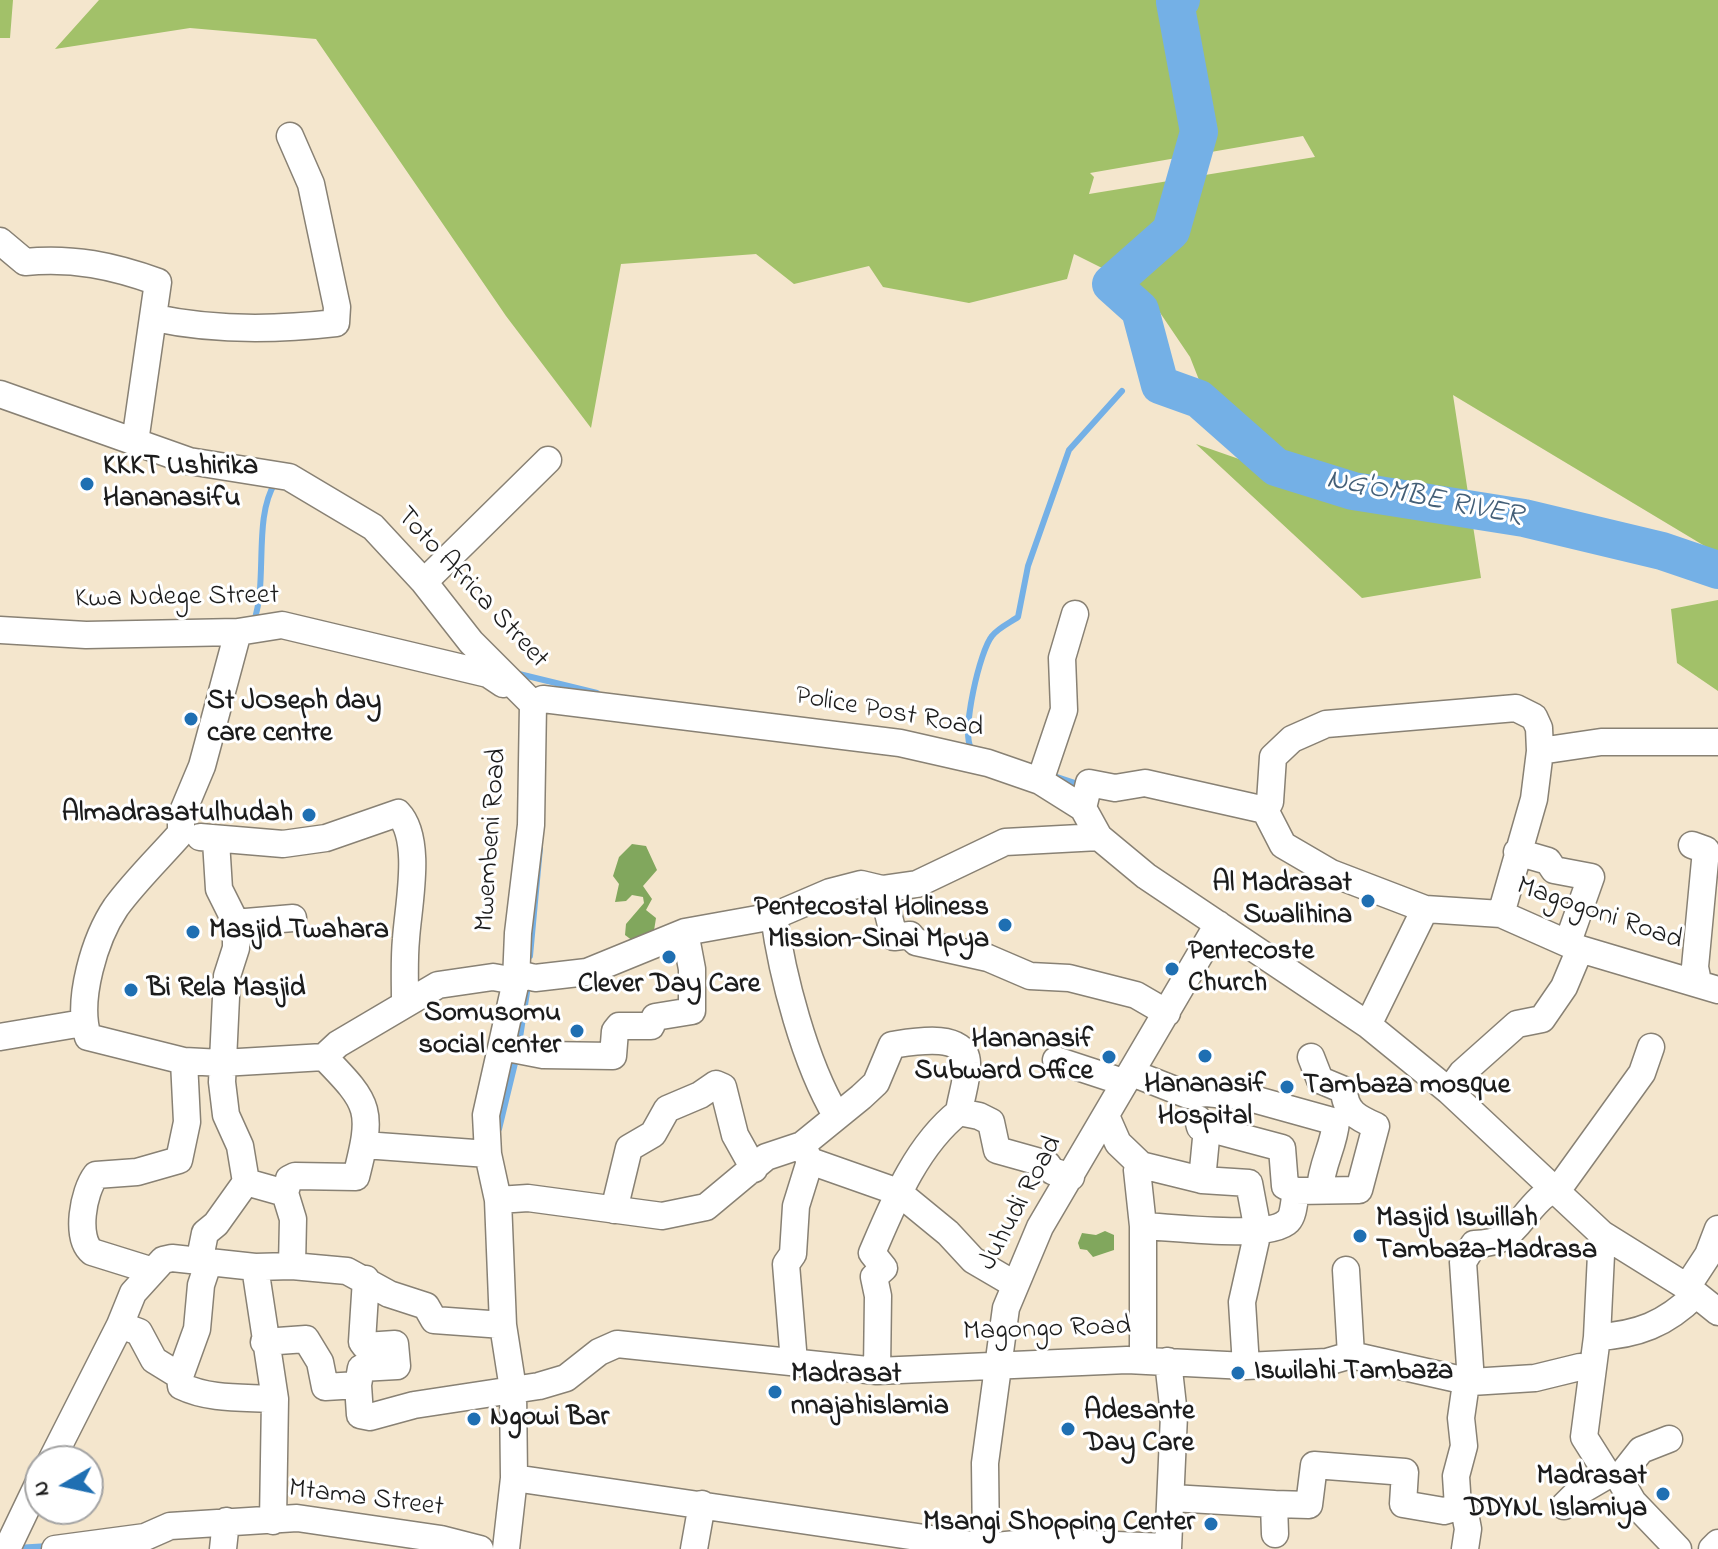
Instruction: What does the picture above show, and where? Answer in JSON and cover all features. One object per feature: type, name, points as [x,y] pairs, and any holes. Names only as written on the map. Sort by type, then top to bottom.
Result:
[{"type":"street","points":[[155,318],[195,327],[290,328],[336,323],[337,307],[311,184],[290,136]]},
{"type":"street","points":[[0,241],[25,262],[57,258],[88,262],[158,282],[135,442]]},
{"type":"street","name":"Toto Africa Street","points":[[0,394],[189,461],[289,477],[373,527],[424,582],[471,642],[533,704]]},
{"type":"street","points":[[424,582],[548,460]]},
{"type":"street","points":[[1040,781],[1064,710],[1062,658],[1075,614]]},
{"type":"street","name":"Kwa Ndege Street","points":[[0,630],[86,635],[238,632],[282,625],[488,674],[533,704]]},
{"type":"street","points":[[238,632],[202,766],[181,816],[181,833],[115,909],[89,979],[83,1023],[88,1037],[184,1061],[222,1063],[324,1057],[338,1044],[405,1001],[438,985],[493,977],[516,981],[527,976],[535,978],[587,972],[685,932],[774,916],[830,892],[861,884],[882,889],[917,884],[1005,842],[1099,837]]},
{"type":"street","name":"Police Post Road","points":[[533,704],[543,699],[900,743],[988,763],[1040,781],[1083,808],[1099,837],[1146,876],[1368,1025],[1449,1091],[1602,1234],[1718,1312]]},
{"type":"street","name":"Mwembeni Road","points":[[506,1549],[514,1478],[513,1389],[503,1325],[498,1200],[488,1154],[486,1115],[516,981],[518,933],[531,825],[533,704]]},
{"type":"street","points":[[1083,808],[1089,783],[1115,788],[1145,783],[1265,810],[1270,802],[1273,757],[1292,739],[1326,724],[1516,708],[1534,717],[1539,728],[1540,751],[1534,799],[1501,914]]},
{"type":"street","points":[[1540,751],[1601,742],[1718,742]]},
{"type":"street","name":"Magogoni Road","points":[[1265,810],[1283,845],[1331,873],[1425,909],[1501,914],[1574,945],[1708,986]]},
{"type":"street","points":[[181,833],[216,841],[298,842],[326,838],[398,813],[405,820],[413,882],[405,940],[405,1001]]},
{"type":"street","points":[[216,841],[219,889],[234,923],[236,948],[227,976],[222,1063],[226,1115],[240,1146],[246,1182],[223,1216],[205,1233],[197,1329],[180,1376],[181,1386],[207,1395],[275,1399]]},
{"type":"street","points":[[1692,845],[1706,850],[1695,967],[1708,986]]},
{"type":"street","points":[[1449,1091],[1462,1073],[1517,1024],[1542,1019],[1564,987],[1591,877],[1554,870],[1548,861],[1517,852]]},
{"type":"street","points":[[882,889],[894,937],[910,935],[916,942],[988,958],[1030,976],[1069,978],[1136,995],[1167,1013]]},
{"type":"street","points":[[1368,1025],[1425,909]]},
{"type":"street","points":[[774,916],[778,949],[819,1087],[836,1115]]},
{"type":"street","points":[[234,923],[293,918]]},
{"type":"street","name":"Juhudi Road","points":[[986,1547],[985,1463],[1006,1308],[1014,1284],[1040,1227],[1107,1118],[1218,924]]},
{"type":"street","points":[[502,1047],[543,1055],[613,1056],[615,1031],[619,1026],[651,1026],[655,1017],[692,1011],[692,969],[685,932]]},
{"type":"street","points":[[0,1037],[83,1023]]},
{"type":"street","points":[[794,1362],[786,1264],[793,1254],[796,1206],[806,1153],[836,1115],[876,1083],[892,1045],[916,1041],[955,1043],[964,1051],[968,1062],[959,1112],[944,1124],[898,1192],[872,1253],[884,1268],[874,1277],[878,1296],[877,1371]]},
{"type":"street","points":[[1458,1507],[1456,1476],[1464,1446],[1461,1418],[1465,1390],[1471,1382],[1463,1262],[1474,1244],[1497,1244],[1513,1231],[1543,1196],[1554,1191],[1642,1073],[1651,1047]]},
{"type":"street","points":[[292,1266],[293,1219],[285,1193],[289,1179],[295,1176],[356,1177],[364,1145],[365,1109],[359,1092],[324,1057]]},
{"type":"street","points":[[1206,1093],[1198,1121],[1200,1127],[1282,1148],[1285,1186],[1308,1190],[1359,1190],[1376,1126],[1354,1116],[1345,1101],[1344,1090],[1320,1080],[1311,1057]]},
{"type":"street","points":[[1056,1060],[1188,1095],[1206,1093],[1246,1097],[1336,1122],[1334,1140],[1325,1158],[1291,1219],[1284,1225],[1258,1231],[1143,1226]]},
{"type":"street","points":[[153,1271],[85,1247],[82,1234],[85,1211],[91,1182],[96,1175],[137,1172],[179,1160],[187,1122],[184,1061]]},
{"type":"street","points":[[614,1210],[629,1148],[653,1134],[667,1109],[700,1095],[716,1084],[723,1087],[735,1135],[754,1169]]},
{"type":"street","points":[[959,1112],[991,1122],[997,1150],[1047,1164],[1052,1171],[1071,1177]]},
{"type":"street","points":[[1107,1118],[1118,1143],[1141,1165],[1202,1180],[1249,1183],[1258,1231],[1242,1302],[1246,1366]]},
{"type":"street","points":[[1202,1180],[1207,1128]]},
{"type":"street","points":[[364,1145],[488,1154]]},
{"type":"street","points":[[498,1200],[528,1198],[662,1216],[706,1207],[766,1157],[806,1153],[898,1192],[948,1233],[973,1260],[1014,1284]]},
{"type":"street","points":[[514,1478],[986,1547],[1168,1548],[1174,1415],[1156,1361],[1137,1170],[1141,1165]]},
{"type":"street","points":[[246,1182],[285,1193]]},
{"type":"street","points":[[1597,1337],[1628,1335],[1663,1322],[1691,1291],[1718,1229]]},
{"type":"street","points":[[1602,1234],[1597,1337],[1584,1437],[1633,1502],[1678,1549]]},
{"type":"street","points":[[59,1445],[133,1293],[163,1260],[172,1258],[203,1264],[347,1271],[389,1294],[426,1306],[434,1320],[503,1325]]},
{"type":"street","points":[[255,1267],[275,1399],[273,1521]]},
{"type":"street","points":[[1346,1270],[1351,1355]]},
{"type":"street","points":[[264,1342],[306,1339],[320,1362],[325,1387],[358,1385],[361,1368],[397,1366],[395,1344],[365,1346],[362,1342],[366,1279]]},
{"type":"street","points":[[120,1325],[139,1332],[154,1360],[180,1376]]},
{"type":"street","name":"Magongo Road","points":[[358,1385],[360,1415],[370,1417],[414,1405],[566,1378],[599,1352],[617,1344],[877,1371],[999,1364],[1156,1361],[1246,1366],[1327,1362],[1351,1355],[1471,1382],[1535,1378],[1580,1367],[1591,1371]]},
{"type":"street","points":[[1564,1506],[1577,1493],[1613,1477],[1641,1450],[1669,1439]]},
{"type":"street","points":[[1172,1498],[1309,1505],[1314,1465],[1405,1472],[1403,1504],[1444,1511],[1464,1508],[1468,1529],[1465,1549]]},
{"type":"street","points":[[694,1549],[702,1504]]},
{"type":"street","points":[[1274,1504],[1275,1534]]},
{"type":"street","points":[[7,1549],[24,1513]]},
{"type":"street","name":"Mtama Street","points":[[55,1549],[145,1537],[170,1526],[297,1518],[370,1540],[441,1539],[480,1549]]},
{"type":"street","points":[[223,1549],[226,1521]]},
{"type":"street","points":[[1712,1549],[1718,1543]]},
{"type":"green space","points":[[0,0],[13,0],[10,38],[0,38]]},
{"type":"green space","points":[[99,0],[1718,0],[1718,554],[1453,395],[1481,578],[1362,598],[1196,444],[1259,466],[1221,436],[1190,357],[1144,289],[1074,254],[1067,279],[969,303],[883,287],[869,266],[794,284],[756,254],[621,264],[591,428],[506,316],[316,39],[190,28],[55,49]],"holes":[[[1303,136],[1315,157],[1089,194],[1094,177],[1090,173]]]},
{"type":"green space","points":[[1718,600],[1718,691],[1677,663],[1671,609]]},
{"type":"green space","points":[[632,844],[646,846],[657,870],[643,886],[652,899],[646,910],[656,918],[653,937],[633,941],[625,935],[626,924],[644,903],[643,897],[632,895],[626,901],[615,902],[619,884],[613,876],[619,857]]},
{"type":"green space","points":[[1105,1231],[1114,1235],[1114,1250],[1093,1257],[1087,1250],[1080,1249],[1078,1243],[1082,1233],[1096,1235]]},
{"type":"waterway","name":"NG'OMBE RIVER","points":[[1181,0],[1175,2],[1199,132],[1171,231],[1111,284],[1140,310],[1160,385],[1199,399],[1276,467],[1353,491],[1524,518],[1662,551],[1718,570]]},
{"type":"waterway","points":[[971,748],[968,726],[970,709],[982,657],[995,633],[1018,617],[1028,566],[1069,450],[1122,391]]},
{"type":"waterway","points":[[254,621],[260,587],[264,514],[275,483]]},
{"type":"waterway","points":[[515,673],[597,693]]},
{"type":"waterway","points":[[1054,776],[1081,785]]},
{"type":"waterway","points":[[530,956],[540,848]]},
{"type":"waterway","points":[[519,1044],[527,992]]},
{"type":"waterway","points":[[499,1129],[517,1055]]},
{"type":"waterway","points":[[16,1548],[49,1546]]},
{"type":"place","name":"KKKT Ushirika Hananasifu","points":[[87,484]]},
{"type":"place","name":"St JOseph day care centre","points":[[191,719]]},
{"type":"place","name":"Almadrasatulhudah","points":[[309,815]]},
{"type":"place","name":"Al Madrasat Swalihina","points":[[1368,901]]},
{"type":"place","name":"Pentecostal Holiness Mission-Sinai Mpya","points":[[1005,925]]},
{"type":"place","name":"Masjid Twahara","points":[[193,932]]},
{"type":"place","name":"Clever Day Care","points":[[669,957]]},
{"type":"place","name":"Pentecoste Church","points":[[1172,969]]},
{"type":"place","name":"Bi Rela Masjid","points":[[131,990]]},
{"type":"place","name":"Somusomu social center","points":[[577,1031]]},
{"type":"place","name":"Hananasif Hospital","points":[[1205,1056]]},
{"type":"place","name":"Hananasif Subward Office","points":[[1109,1057]]},
{"type":"place","name":"Tambaza mosque","points":[[1287,1087]]},
{"type":"place","name":"Masjid Iswillah Tambaza-Madrasa","points":[[1360,1236]]},
{"type":"place","name":"Iswilahi Tambaza","points":[[1238,1373]]},
{"type":"place","name":"Madrasat nnajahislamia","points":[[775,1392]]},
{"type":"place","name":"Ngowi Bar","points":[[474,1419]]},
{"type":"place","name":"Adesante Day Care","points":[[1068,1429]]},
{"type":"place","name":"Madrasat DDYNL Islamiya","points":[[1663,1494]]},
{"type":"place","name":"Msangi Shopping Center","points":[[1211,1524]]}]
